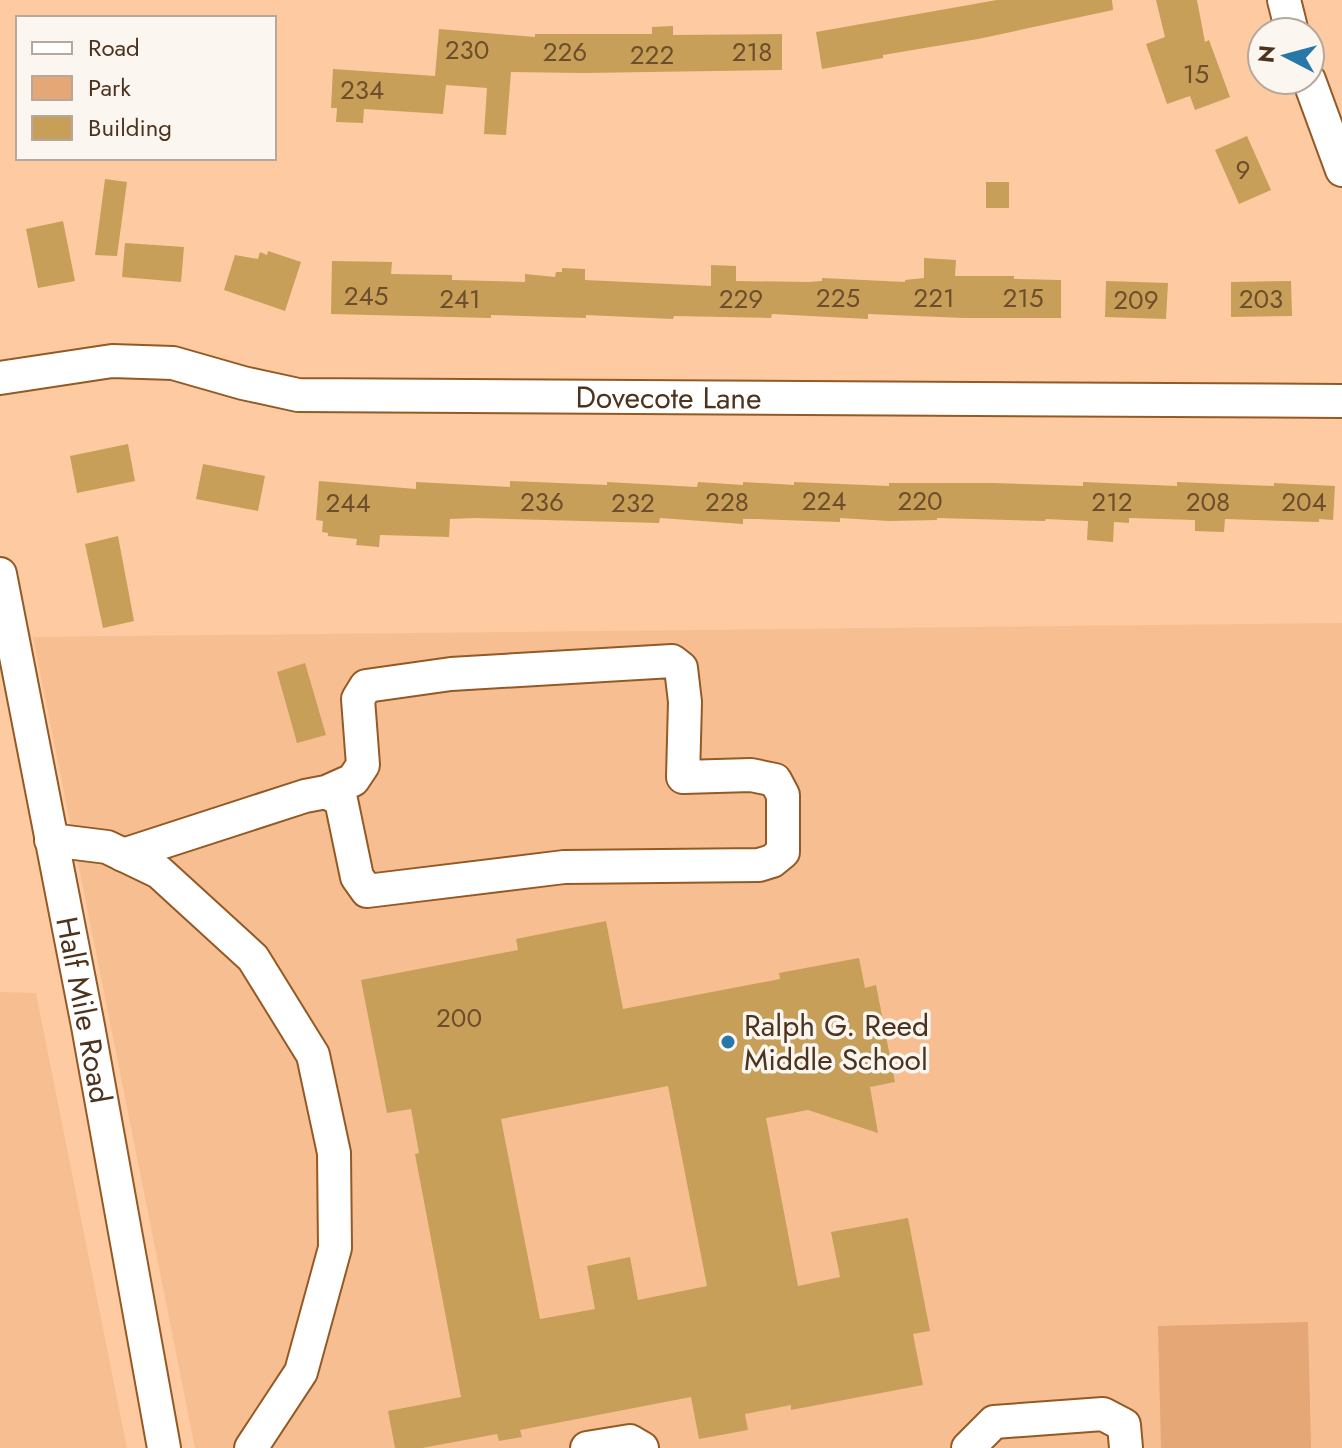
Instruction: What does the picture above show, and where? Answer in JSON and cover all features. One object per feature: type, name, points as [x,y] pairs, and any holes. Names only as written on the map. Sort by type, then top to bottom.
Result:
[{"type":"street","points":[[1315,96],[1342,170]]},
{"type":"street","name":"Dovecote Lane","points":[[0,378],[112,361],[173,363],[298,395],[1342,401]]},
{"type":"street","name":"Half Mile Road","points":[[0,574],[11,690],[51,840],[164,1448]]},
{"type":"street","points":[[123,855],[305,796],[326,792],[353,780],[363,765],[358,699],[366,686],[451,674],[672,661],[681,668],[684,691],[683,777],[751,775],[775,780],[783,795],[783,852],[772,861],[759,865],[564,867],[367,891],[357,877],[341,800],[326,792]]},
{"type":"street","points":[[51,840],[107,847],[159,872],[253,958],[313,1055],[334,1153],[335,1248],[301,1372],[251,1448]]},
{"type":"street","points":[[968,1448],[994,1422],[1103,1414],[1124,1425],[1126,1448]]},
{"type":"street","points":[[587,1448],[630,1441],[642,1448]]},
{"type":"shaded area","name":"Ralph G. Reed Middle School","points":[[1342,623],[1342,1448],[195,1448],[33,637]]},
{"type":"shaded area","points":[[0,992],[36,993],[127,1448],[0,1448]]},
{"type":"green space","points":[[1308,1322],[1311,1448],[1161,1448],[1158,1326]]},
{"type":"building","points":[[997,0],[1112,0],[1113,10],[822,69],[816,32]]},
{"type":"building","points":[[1156,0],[1197,0],[1205,42],[1209,40],[1230,97],[1195,110],[1190,96],[1167,104],[1146,44],[1165,37]]},
{"type":"building","points":[[673,26],[673,35],[782,34],[782,70],[511,72],[506,135],[484,134],[487,88],[446,85],[443,114],[364,109],[363,123],[336,122],[337,108],[331,108],[333,69],[435,76],[439,29],[535,37],[535,34],[652,34],[652,27]]},
{"type":"building","points":[[1247,136],[1271,190],[1239,204],[1215,150]]},
{"type":"building","points":[[105,179],[127,182],[117,256],[95,255]]},
{"type":"building","points":[[986,182],[1009,182],[1009,208],[986,208]]},
{"type":"building","points":[[63,221],[75,281],[38,288],[26,229]]},
{"type":"building","points":[[125,243],[184,247],[181,282],[122,277]]},
{"type":"building","points":[[268,251],[301,262],[285,311],[224,290],[235,255],[258,259],[260,252],[267,255]]},
{"type":"building","points":[[924,258],[956,260],[955,276],[1061,280],[1061,318],[868,314],[868,319],[772,314],[771,318],[674,316],[673,319],[586,315],[586,318],[491,315],[491,318],[331,314],[332,261],[392,262],[391,274],[452,275],[452,280],[525,282],[525,274],[555,277],[556,272],[562,272],[562,268],[585,269],[585,280],[711,286],[711,265],[736,266],[736,281],[808,282],[822,281],[822,278],[905,282],[924,278]]},
{"type":"building","points":[[1106,281],[1168,283],[1166,319],[1105,317]]},
{"type":"building","points":[[1291,281],[1292,316],[1231,317],[1231,282]]},
{"type":"building","points":[[128,444],[135,481],[77,493],[70,456]]},
{"type":"building","points":[[203,464],[265,476],[258,511],[196,499]]},
{"type":"building","points":[[319,481],[416,489],[416,482],[510,487],[510,481],[697,487],[698,482],[743,485],[743,482],[794,485],[794,482],[889,486],[889,483],[993,483],[1083,486],[1083,482],[1177,486],[1177,482],[1335,486],[1333,520],[1225,519],[1224,532],[1195,531],[1195,520],[1129,518],[1129,523],[1114,522],[1113,542],[1087,540],[1088,521],[1046,519],[889,521],[840,518],[840,522],[743,519],[743,524],[660,518],[659,523],[475,518],[450,519],[449,537],[380,535],[379,547],[356,545],[357,539],[328,536],[328,533],[322,532],[323,521],[316,520]]},
{"type":"building","points":[[118,536],[134,621],[103,628],[85,544]]},
{"type":"building","points":[[305,663],[326,735],[297,743],[277,672]]},
{"type":"building","points":[[606,921],[623,1009],[780,979],[779,973],[859,958],[865,988],[876,985],[895,1082],[870,1087],[878,1133],[808,1110],[766,1118],[798,1286],[840,1277],[831,1232],[908,1218],[930,1331],[913,1334],[923,1385],[791,1410],[791,1405],[745,1414],[748,1430],[699,1439],[691,1397],[520,1430],[522,1437],[499,1441],[497,1434],[422,1448],[395,1448],[388,1411],[461,1397],[415,1154],[419,1153],[411,1109],[387,1113],[361,980],[518,950],[516,939]],"holes":[[[668,1086],[707,1286],[638,1300],[630,1257],[587,1266],[595,1309],[540,1319],[501,1119]]]},
{"type":"place","name":"Ralph G. Reed Middle School","points":[[728,1042]]}]
